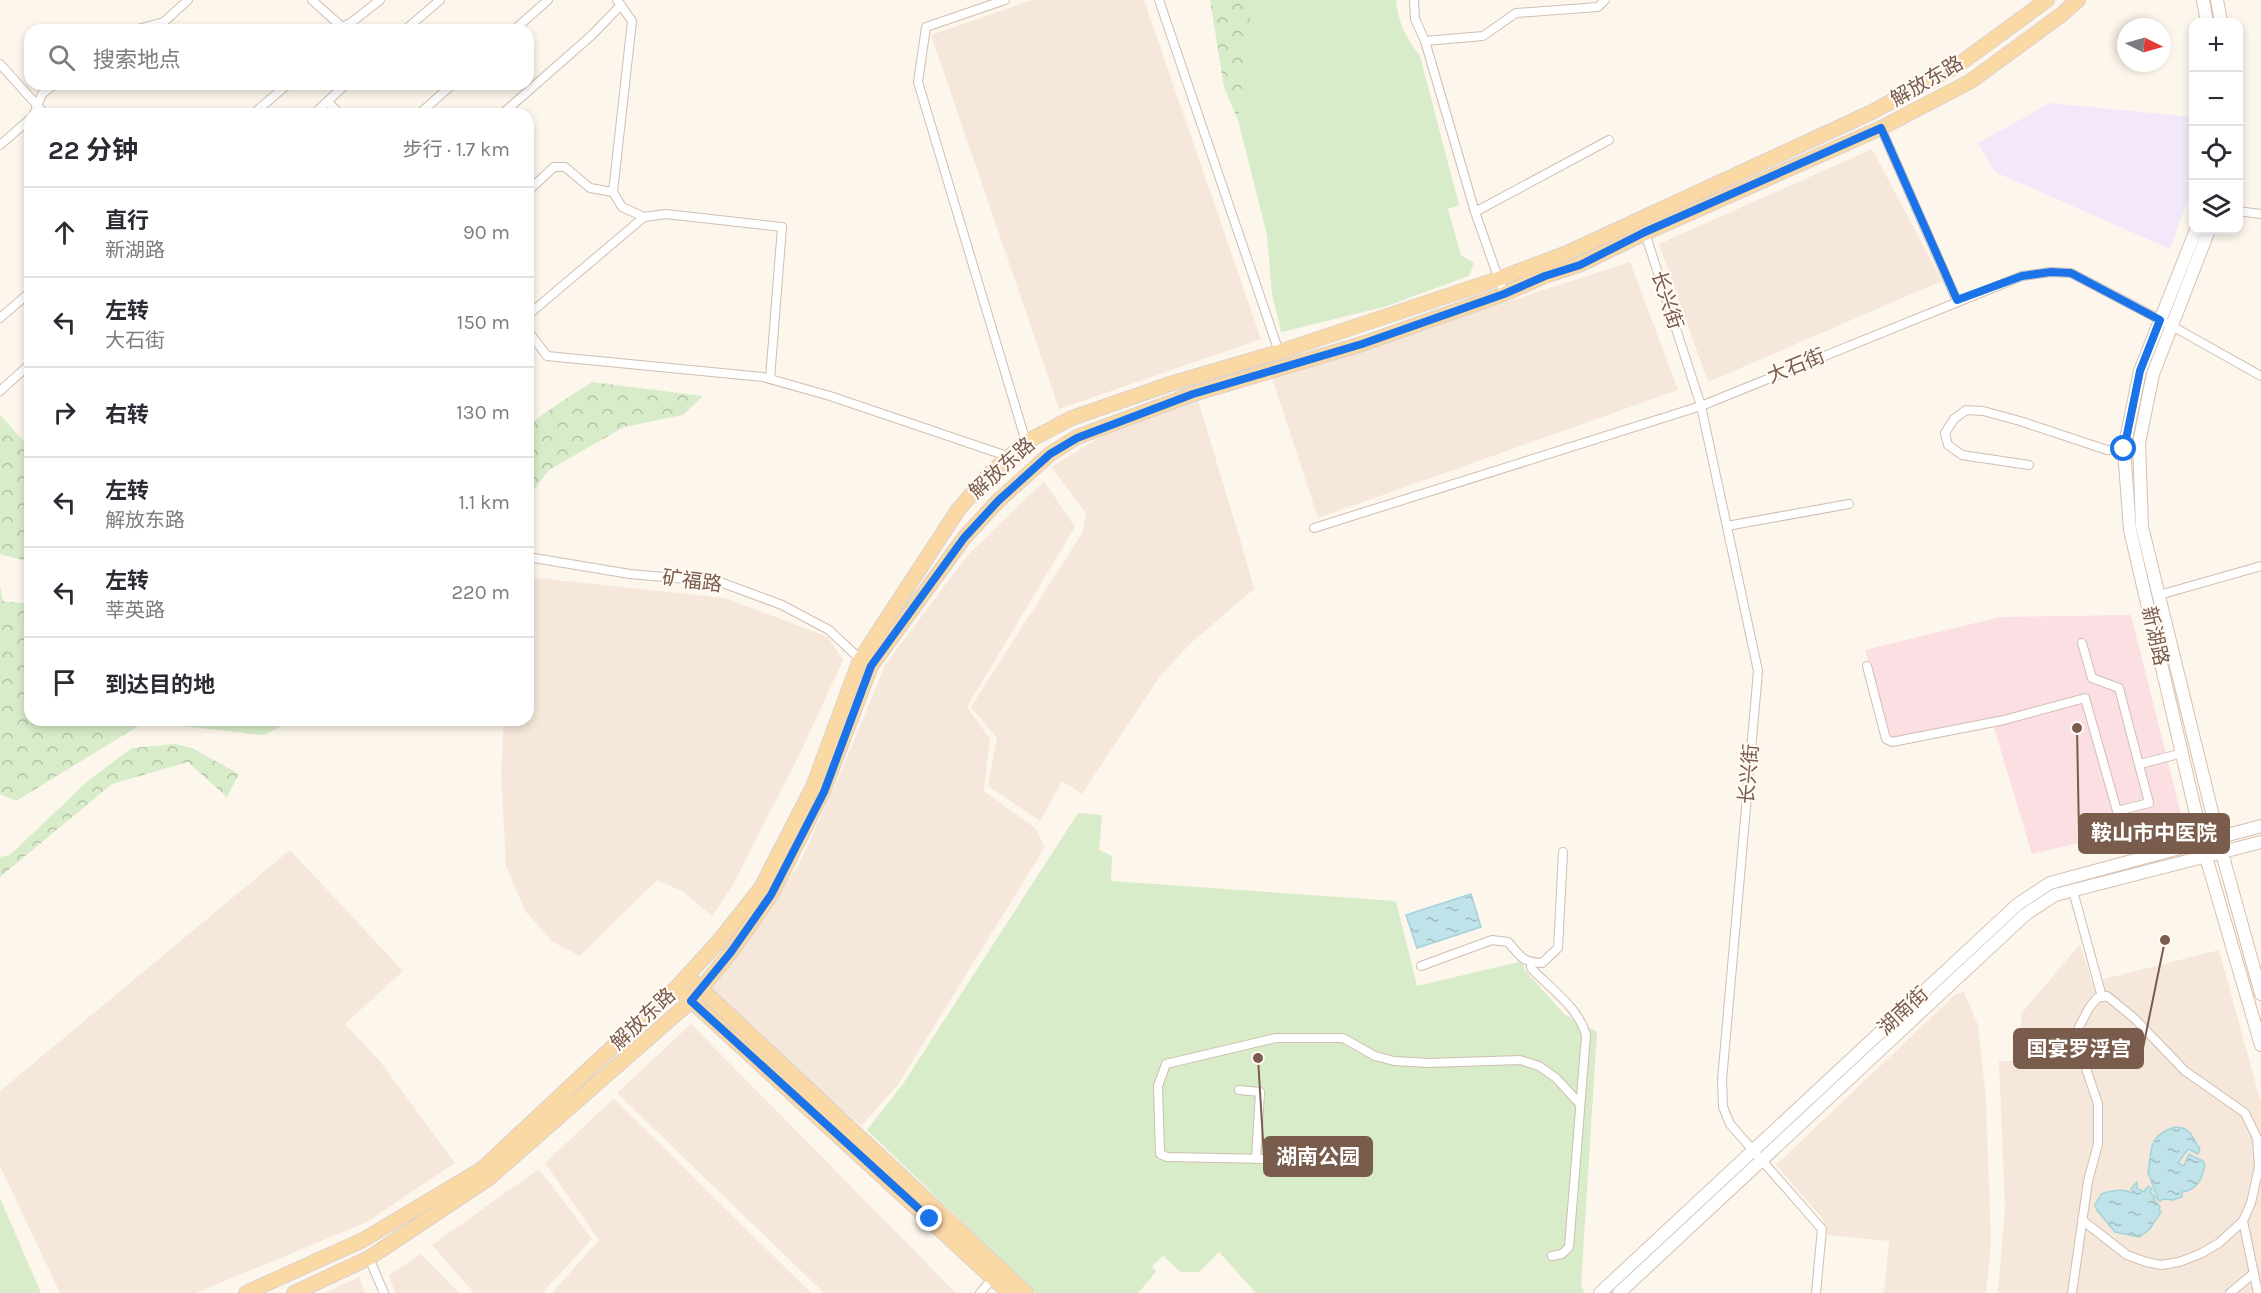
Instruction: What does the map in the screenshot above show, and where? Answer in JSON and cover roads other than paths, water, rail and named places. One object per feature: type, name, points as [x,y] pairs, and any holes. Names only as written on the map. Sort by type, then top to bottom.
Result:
[{"type":"main road","name":"解放东路","points":[[294,1293],[369,1258],[489,1178],[691,1001],[731,952],[771,895],[824,792],[866,663],[964,538],[998,501],[1050,454],[1077,438],[1193,394],[1362,344],[1580,265],[1645,232],[1881,128],[1971,81],[2078,0]]},
{"type":"main road","points":[[2203,0],[2206,18]]},
{"type":"main road","points":[[2217,0],[2220,18]]},
{"type":"main road","name":"解放东路","points":[[246,1293],[363,1240],[482,1169],[678,986],[761,888],[813,787],[866,663],[958,510],[989,474],[1026,442],[1072,418],[1170,384],[1279,352],[1498,279],[1567,253],[1872,112],[1958,64],[2041,2]]},
{"type":"main road","name":"新湖路","points":[[2195,234],[2166,323],[2139,443],[2142,527],[2222,853],[2261,994]]},
{"type":"main road","name":"新湖路","points":[[2207,234],[2166,323],[2140,371],[2124,449],[2130,530],[2206,857],[2261,1045]]},
{"type":"main road","name":"湖南街","points":[[1619,1293],[2018,904],[2050,883],[2261,826]]},
{"type":"main road","name":"湖南街","points":[[1600,1293],[1758,1156],[2026,914],[2055,895],[2261,842]]},
{"type":"main road","points":[[688,975],[700,989],[1026,1293]]},
{"type":"main road","points":[[678,986],[691,1001],[1009,1293]]},
{"type":"street","points":[[156,24],[163,22],[188,0]]},
{"type":"street","points":[[312,0],[339,24]]},
{"type":"street","points":[[349,24],[380,0]]},
{"type":"street","points":[[412,24],[440,0]]},
{"type":"street","points":[[521,24],[548,0]]},
{"type":"street","points":[[1005,0],[926,27],[918,82],[1026,442]]},
{"type":"street","points":[[1159,0],[1279,352]]},
{"type":"street","points":[[1414,0],[1415,19],[1425,41],[1475,212],[1504,294]]},
{"type":"street","points":[[1425,41],[1483,36],[1516,13],[1598,7],[1605,0]]},
{"type":"street","points":[[534,86],[591,35],[619,3],[632,21],[613,192],[621,207],[644,217],[666,214],[782,226],[770,379]]},
{"type":"street","points":[[0,64],[34,108]]},
{"type":"street","points":[[37,108],[42,94],[48,90]]},
{"type":"street","points":[[260,108],[281,90]]},
{"type":"street","points":[[321,108],[340,90]]},
{"type":"street","points":[[426,108],[446,90]]},
{"type":"street","points":[[509,108],[529,90]]},
{"type":"street","points":[[328,102],[334,108]]},
{"type":"street","points":[[0,145],[24,124]]},
{"type":"street","points":[[1881,128],[1957,300]]},
{"type":"street","points":[[1475,212],[1609,140]]},
{"type":"street","points":[[534,185],[554,167],[565,167],[590,188],[613,192]]},
{"type":"street","points":[[2243,212],[2261,214]]},
{"type":"street","points":[[534,310],[644,217]]},
{"type":"street","name":"长兴街","points":[[1645,232],[1701,406],[1758,671],[1722,1080],[1724,1107],[1730,1124],[1822,1229],[1816,1293]]},
{"type":"street","name":"大石街","points":[[1314,528],[1701,406],[1957,300],[2022,276],[2051,272],[2071,273],[2261,376]]},
{"type":"street","points":[[0,318],[24,297]]},
{"type":"street","points":[[534,342],[547,356],[770,379],[830,396],[1010,457]]},
{"type":"street","points":[[0,391],[24,369]]},
{"type":"street","points":[[2030,465],[1962,455],[1948,445],[1945,433],[1954,419],[1966,410],[1983,411],[2107,450],[2124,449]]},
{"type":"street","points":[[1727,526],[1850,504]]},
{"type":"street","name":"矿福路","points":[[534,559],[630,574],[720,582],[782,605],[829,630],[866,663]]},
{"type":"street","points":[[2159,595],[2261,566]]},
{"type":"street","points":[[1867,666],[1886,740],[1892,742],[2004,720],[2085,698],[2117,811],[2149,803],[2119,688],[2092,678],[2082,643]]},
{"type":"street","points":[[2140,764],[2183,753]]},
{"type":"street","points":[[1421,966],[1492,940],[1508,942],[1519,957],[1531,962],[1542,963],[1558,948],[1563,852]]},
{"type":"street","points":[[2073,891],[2102,997]]},
{"type":"street","points":[[1531,962],[1531,968],[1583,1023],[1586,1035],[1569,1247],[1562,1254],[1552,1256]]},
{"type":"street","points":[[2072,1293],[2082,1220],[2088,1181],[2098,1144],[2098,1104],[2076,1039],[2079,1027],[2089,1008],[2097,998],[2107,996],[2134,1018],[2185,1071],[2245,1113],[2258,1138],[2259,1167],[2251,1203],[2243,1221],[2219,1243],[2179,1262],[2161,1265],[2127,1255],[2082,1220]]},
{"type":"street","points":[[1270,1159],[1161,1154],[1158,1086],[1166,1064],[1276,1038],[1343,1038],[1376,1056],[1394,1061],[1429,1063],[1520,1060],[1539,1066],[1556,1078],[1580,1104]]},
{"type":"street","points":[[1239,1090],[1260,1092],[1256,1159]]},
{"type":"street","points":[[2243,1221],[2258,1293]]},
{"type":"street","points":[[369,1258],[384,1293]]},
{"type":"street","points":[[2230,1293],[2254,1273]]},
{"type":"street","points":[[980,1293],[993,1278]]},
{"type":"water","points":[[1471,894],[1481,927],[1417,948],[1406,915]]},
{"type":"water","points":[[2175,1127],[2188,1131],[2200,1149],[2198,1154],[2188,1149],[2178,1163],[2184,1166],[2189,1154],[2203,1161],[2205,1165],[2198,1183],[2192,1189],[2182,1192],[2182,1197],[2160,1201],[2156,1198],[2158,1195],[2154,1191],[2148,1173],[2152,1145],[2160,1135]]},
{"type":"water","points":[[2137,1182],[2137,1188],[2144,1192],[2148,1186],[2152,1189],[2150,1192],[2155,1196],[2153,1198],[2161,1212],[2149,1230],[2139,1237],[2115,1232],[2095,1205],[2101,1194],[2121,1190],[2132,1193],[2131,1189]]},
{"type":"place","name":"鞍山市中医院","points":[[2077,728]]},
{"type":"place","name":"国宴罗浮宫","points":[[2165,940]]},
{"type":"place","name":"湖南公园","points":[[1258,1058]]}]
